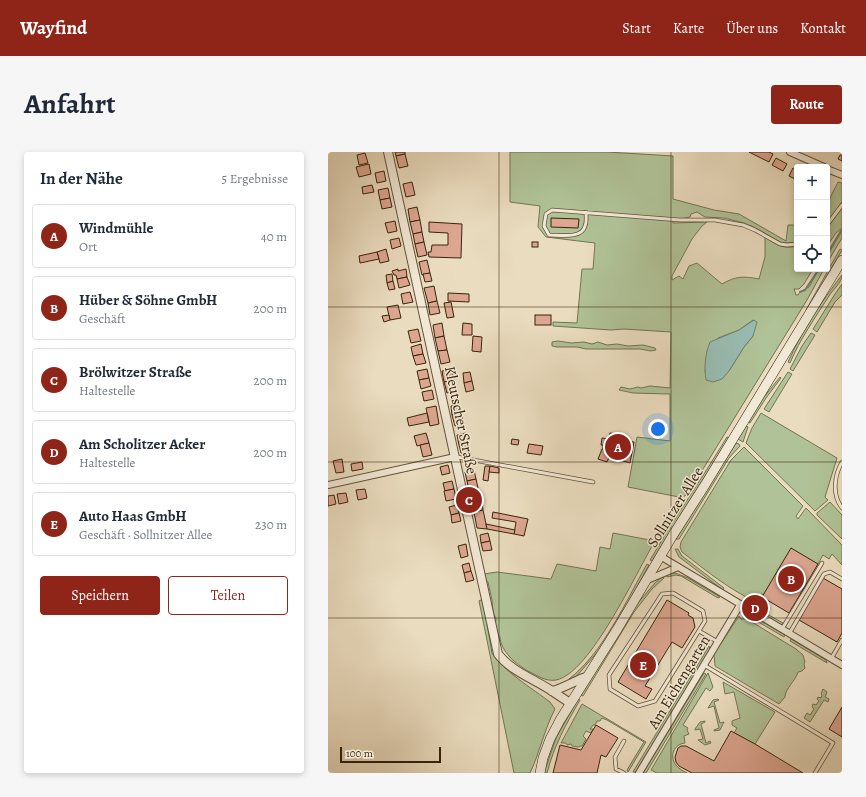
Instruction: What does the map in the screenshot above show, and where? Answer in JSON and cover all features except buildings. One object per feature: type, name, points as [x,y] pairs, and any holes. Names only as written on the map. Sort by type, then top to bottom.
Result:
[{"type":"main road","name":"Sollnitzer Allee","points":[[540,773],[543,758],[550,738],[570,703],[618,628],[660,556],[841,264]]},
{"type":"street","name":"Kleutscher Straße","points":[[388,152],[498,654],[503,661],[516,670],[570,703]]},
{"type":"street","points":[[790,152],[817,164]]},
{"type":"street","points":[[830,169],[842,175]]},
{"type":"street","points":[[328,485],[455,457]]},
{"type":"street","points":[[660,556],[842,665]]},
{"type":"street","points":[[645,581],[678,567]]},
{"type":"street","name":"Am Eichengarten","points":[[639,773],[740,605]]},
{"type":"street","points":[[552,691],[561,689],[586,677]]},
{"type":"lane","points":[[830,221],[842,205]]},
{"type":"lane","points":[[586,212],[585,227],[580,233],[572,235],[549,235],[544,226],[546,214],[552,210],[586,212],[680,220],[704,219],[724,221],[749,227],[780,244],[794,244]]},
{"type":"lane","points":[[455,457],[593,482]]},
{"type":"lane","points":[[842,462],[836,477],[835,492],[838,502],[842,508]]},
{"type":"lane","points":[[782,629],[822,563]]},
{"type":"lane","points":[[789,634],[824,574],[826,572],[830,572],[842,579]]},
{"type":"lane","points":[[673,593],[703,611],[705,621],[699,631],[655,701],[638,706],[610,689],[609,675],[662,594],[673,593]]},
{"type":"lane","points":[[699,631],[718,642]]},
{"type":"lane","points":[[831,659],[842,640]]},
{"type":"lane","points":[[704,665],[834,743],[815,773]]},
{"type":"lane","points":[[624,740],[615,756],[616,769],[624,773]]},
{"type":"green space","points":[[510,152],[607,152],[673,156],[673,199],[714,210],[739,214],[786,241],[788,225],[794,225],[794,242],[780,242],[744,223],[724,218],[705,217],[697,212],[691,214],[690,217],[673,219],[673,223],[707,222],[692,239],[672,276],[672,280],[679,276],[683,279],[689,266],[697,263],[722,284],[731,279],[740,277],[759,279],[765,257],[765,237],[784,247],[794,247],[794,272],[811,272],[799,289],[794,289],[796,295],[809,287],[817,272],[822,272],[807,300],[685,496],[679,497],[628,487],[637,437],[670,441],[670,394],[633,393],[619,390],[621,387],[630,389],[650,386],[670,388],[671,332],[553,326],[553,322],[577,323],[582,269],[593,269],[595,243],[546,237],[538,227],[540,206],[510,202]],"holes":[[[753,320],[753,336],[744,347],[729,371],[705,372],[707,351],[718,338],[739,330]]]},
{"type":"green space","points":[[838,182],[842,183],[842,202],[830,218],[830,200]]},
{"type":"green space","points":[[842,208],[842,228],[836,233],[830,242],[830,224]]},
{"type":"green space","points":[[842,231],[842,238],[830,258],[830,251]]},
{"type":"green space","points":[[840,249],[842,250],[830,271],[830,267]]},
{"type":"green space","points":[[827,272],[830,272],[808,310],[806,310]]},
{"type":"green space","points":[[842,275],[839,283],[803,337],[790,363],[788,362],[812,317]]},
{"type":"green space","points":[[842,284],[842,295],[835,302],[817,332],[813,329]]},
{"type":"green space","points":[[811,333],[815,335],[793,371],[790,369],[802,346]]},
{"type":"green space","points":[[558,341],[571,343],[584,342],[592,344],[598,342],[607,345],[617,344],[628,346],[643,345],[655,348],[656,350],[586,349],[577,347],[552,346],[552,342]]},
{"type":"green space","points":[[788,372],[792,374],[769,412],[764,409]]},
{"type":"green space","points":[[780,377],[781,378],[750,423],[748,422],[760,402]]},
{"type":"green space","points":[[761,413],[837,458],[825,497],[828,500],[815,511],[746,443],[752,428]]},
{"type":"green space","points":[[746,426],[748,427],[743,442],[738,439]]},
{"type":"green space","points":[[727,437],[729,438],[720,453],[652,561],[650,560],[708,468]]},
{"type":"green space","points":[[736,443],[740,446],[729,458],[679,539],[676,539]]},
{"type":"green space","points":[[744,447],[803,506],[796,516],[798,519],[806,508],[842,545],[842,565],[832,554],[829,559],[823,555],[818,564],[764,595],[761,594],[756,602],[718,579],[682,552],[680,547],[681,542],[731,460]]},
{"type":"green space","points":[[830,502],[842,515],[842,539],[817,515],[817,513]]},
{"type":"green space","points":[[613,533],[655,541],[612,620],[598,641],[583,660],[569,674],[556,680],[545,679],[523,668],[506,653],[503,648],[495,626],[496,619],[493,612],[492,600],[488,582],[484,580],[484,574],[497,572],[551,579],[557,564],[596,571],[600,547],[610,549]]},
{"type":"green space","points":[[675,549],[678,549],[682,556],[724,588],[723,590],[679,557]]},
{"type":"green space","points":[[647,564],[649,565],[625,609],[600,649],[575,678],[570,681],[569,679],[593,655],[613,626]]},
{"type":"green space","points":[[675,573],[688,578],[720,597],[718,598],[681,576],[676,575],[667,577],[666,575]]},
{"type":"green space","points":[[663,576],[664,578],[652,589],[634,612],[583,696],[581,695],[635,606]]},
{"type":"green space","points":[[480,600],[483,601],[492,653],[503,666],[550,702],[555,709],[530,773],[514,773]]},
{"type":"green space","points":[[760,610],[783,623],[782,625],[759,612]]},
{"type":"green space","points":[[739,616],[741,619],[747,619],[796,649],[803,655],[805,668],[798,672],[785,694],[785,697],[779,704],[715,666],[714,654]]},
{"type":"green space","points":[[755,618],[785,635],[784,637],[755,620]]},
{"type":"green space","points":[[791,639],[826,660],[827,663],[790,641]]},
{"type":"green space","points":[[709,646],[710,649],[636,772],[633,772]]},
{"type":"green space","points":[[704,673],[706,674],[646,773],[643,773]]},
{"type":"green space","points":[[708,673],[713,687],[710,691],[706,688],[683,725],[688,728],[687,730],[689,734],[684,736],[685,743],[675,748],[673,754],[676,765],[687,773],[657,773],[651,770]]},
{"type":"green space","points":[[723,682],[775,712],[755,744],[734,733],[737,728],[732,725],[732,721],[740,718],[734,692],[725,694]]},
{"type":"green space","points":[[823,689],[827,692],[825,697],[829,699],[828,702],[824,700],[810,722],[804,718],[807,713],[810,715],[814,709],[812,707],[813,704],[816,705],[819,701],[817,699],[818,697],[821,698]]},
{"type":"green space","points":[[578,699],[580,700],[561,735],[547,773],[544,773],[556,738]]},
{"type":"green space","points":[[713,700],[719,700],[714,702],[720,723],[724,722],[720,730],[714,731],[719,728],[714,706],[708,708]]},
{"type":"green space","points":[[582,704],[646,742],[628,772],[627,770],[644,742],[607,720],[602,718],[600,721],[597,721],[590,729],[593,729],[591,733],[586,731],[583,736],[586,739],[582,746],[578,747],[572,746],[571,744],[567,745],[566,743],[561,743]]},
{"type":"green space","points":[[705,721],[701,724],[706,743],[710,741],[711,743],[705,745],[698,740],[703,739],[700,729],[695,729],[700,722]]},
{"type":"water","points":[[754,320],[757,322],[753,336],[744,347],[729,371],[722,379],[713,382],[706,380],[705,361],[710,342],[739,330]]},
{"type":"waterway","points":[[830,249],[842,229]]},
{"type":"waterway","points":[[800,292],[805,290],[817,272]]},
{"type":"place","name":"Windmühle","points":[[618,447]]},
{"type":"place","name":"Brölwitzer Straße","points":[[469,500]]},
{"type":"place","name":"Hüber & Söhne GmbH","points":[[791,579]]},
{"type":"place","name":"Am Scholitzer Acker","points":[[755,608]]},
{"type":"place","name":"Auto Haas GmbH","points":[[643,665]]}]
